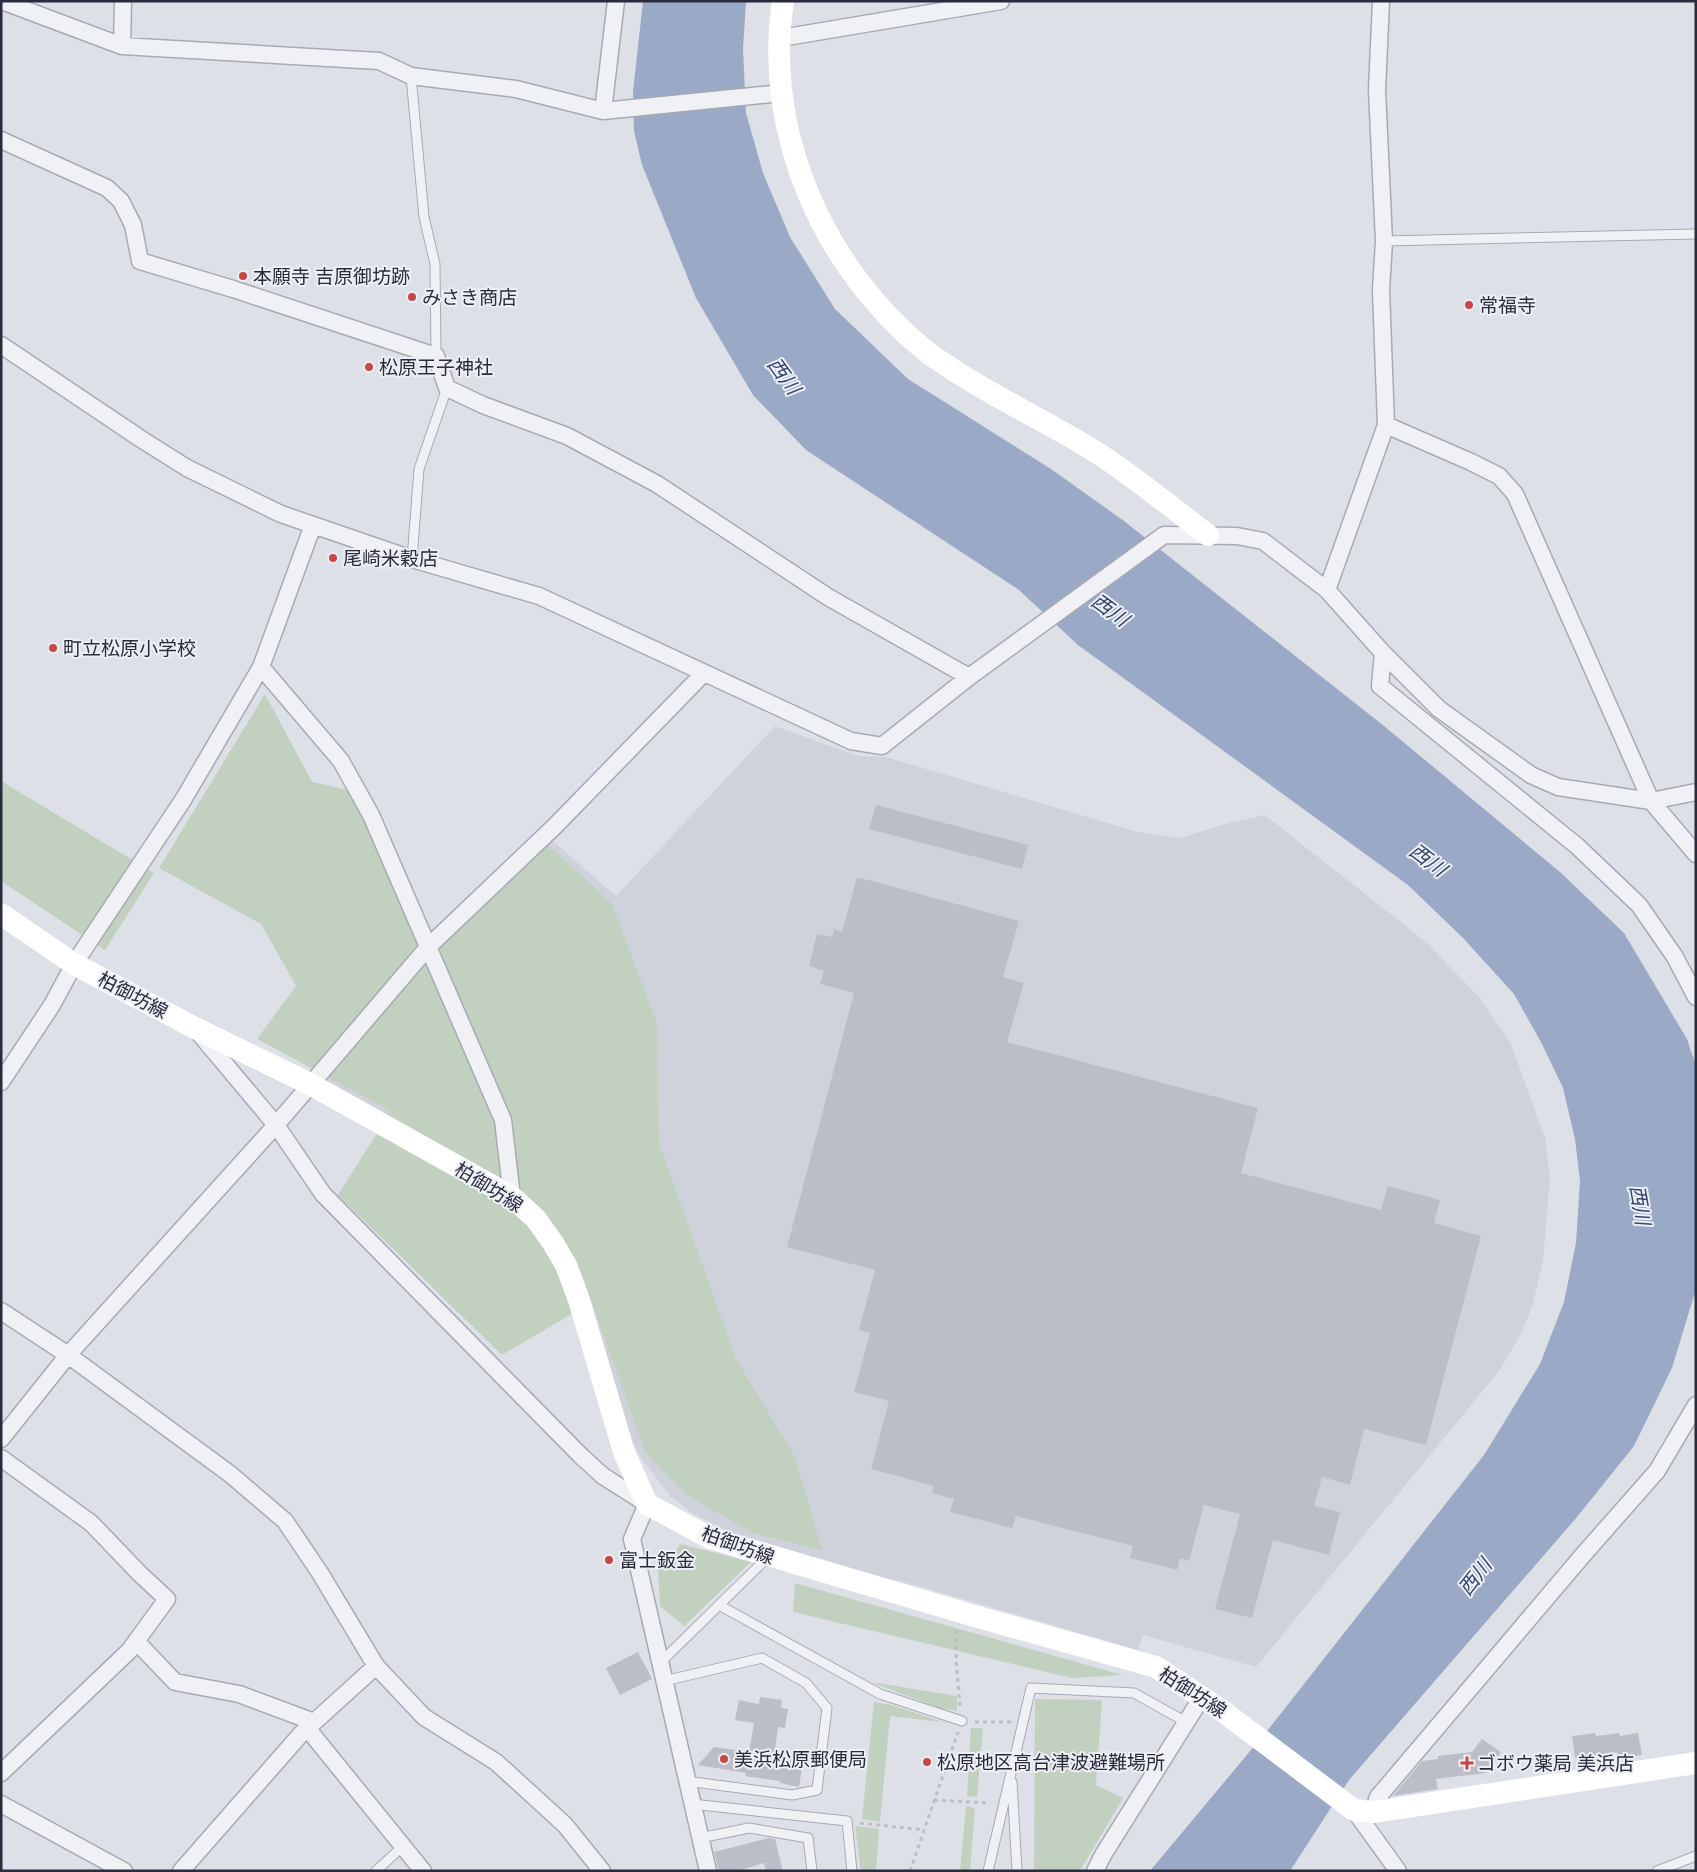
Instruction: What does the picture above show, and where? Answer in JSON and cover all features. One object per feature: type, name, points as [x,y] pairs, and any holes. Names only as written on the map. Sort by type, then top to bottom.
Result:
[{"type":"main road","points":[[783,1],[780,64],[782,93],[787,131],[796,162],[815,213],[848,268],[874,302],[927,353],[983,389],[1099,454],[1208,534]]},
{"type":"main road","name":"柏御坊線","points":[[1,914],[74,964],[195,1028],[310,1084],[512,1198],[536,1219],[566,1265],[579,1300],[624,1452],[647,1504],[710,1538],[768,1557],[1156,1667],[1222,1710],[1363,1811]]},
{"type":"main road","points":[[1363,1811],[1696,1763]]},
{"type":"street","points":[[2,1],[122,46],[379,61],[411,76],[516,89],[610,110],[782,93]]},
{"type":"street","points":[[122,46],[124,1]]},
{"type":"street","points":[[610,110],[616,1]]},
{"type":"street","points":[[781,38],[1001,1]]},
{"type":"street","points":[[1327,590],[1386,425],[1381,290],[1384,241],[1377,90],[1381,1]]},
{"type":"street","points":[[1,140],[107,188],[121,201],[133,225],[140,261],[436,356],[447,388],[484,405],[567,436],[657,484],[828,597],[969,677]]},
{"type":"street","points":[[1,345],[187,468],[281,514],[412,559],[540,596],[851,741],[882,746],[969,677],[1164,536],[1208,534],[1236,536],[1263,541],[1327,590],[1383,654],[1440,709],[1531,775],[1558,787],[1651,801],[1696,792]]},
{"type":"street","points":[[1386,425],[1499,476],[1515,494],[1651,801],[1696,854]]},
{"type":"street","points":[[1,1082],[52,1005],[74,964],[183,800],[262,667],[314,526]]},
{"type":"street","points":[[1383,654],[1380,686],[1577,846],[1639,905],[1675,957],[1696,997]]},
{"type":"street","points":[[262,667],[341,761],[370,815],[429,946],[503,1120],[512,1198]]},
{"type":"street","points":[[1,1439],[68,1355],[276,1126],[429,946],[555,826],[704,673]]},
{"type":"street","points":[[195,1028],[276,1126],[323,1194],[581,1456],[602,1476],[647,1504],[632,1540],[708,1871]]},
{"type":"street","points":[[1,1311],[68,1355],[230,1474],[285,1521],[320,1573],[376,1666],[424,1717],[496,1762],[565,1825],[602,1871]]},
{"type":"street","points":[[1398,1871],[1363,1811],[1378,1797],[1583,1555],[1657,1472],[1696,1405]]},
{"type":"street","points":[[1,1458],[91,1523],[167,1600],[129,1651],[1,1773]]},
{"type":"street","points":[[136,1641],[175,1682],[239,1694],[311,1725],[424,1871]]},
{"type":"street","points":[[181,1871],[311,1725],[376,1666]]},
{"type":"street","points":[[1096,1871],[1103,1855],[1202,1697]]},
{"type":"street","points":[[1,1804],[124,1871]]},
{"type":"lane","points":[[411,76],[424,218],[436,264],[436,356]]},
{"type":"lane","points":[[1384,241],[1696,234]]},
{"type":"lane","points":[[412,559],[419,469],[447,388]]},
{"type":"lane","points":[[660,1663],[768,1557]]},
{"type":"lane","points":[[719,1605],[880,1694],[961,1717]]},
{"type":"lane","points":[[664,1681],[762,1658],[806,1683],[827,1708],[816,1790],[792,1794],[686,1781]]},
{"type":"lane","points":[[988,1871],[1031,1688],[1134,1693],[1186,1722]]},
{"type":"lane","points":[[1012,1772],[1018,1871]]},
{"type":"lane","points":[[692,1804],[847,1821],[852,1871]]},
{"type":"lane","points":[[700,1838],[749,1828],[808,1838],[812,1871]]},
{"type":"lane","points":[[376,1871],[403,1846]]},
{"type":"lane","points":[[1657,1871],[1696,1856]]},
{"type":"path","points":[[910,1871],[961,1717],[956,1659],[957,1624]]},
{"type":"path","points":[[972,1722],[1013,1722]]},
{"type":"path","points":[[934,1800],[995,1803]]},
{"type":"path","points":[[854,1822],[924,1830]]},
{"type":"shaded area","points":[[775,726],[858,756],[886,757],[1138,832],[1180,838],[1229,823],[1265,815],[1426,942],[1480,998],[1511,1044],[1545,1138],[1550,1177],[1543,1261],[1532,1307],[1521,1334],[1499,1371],[1256,1667],[1143,1635],[1138,1650],[925,1588],[776,1549],[727,1531],[692,1513],[670,1496],[642,1459],[623,1427],[586,1293],[319,1080],[552,840],[616,896]]},
{"type":"green space","points":[[265,694],[312,782],[353,791],[426,960],[546,843],[612,904],[657,1024],[659,1143],[736,1359],[795,1457],[822,1550],[753,1533],[687,1495],[645,1452],[592,1302],[502,1355],[338,1195],[391,1111],[257,1039],[296,986],[261,924],[159,868]]},
{"type":"green space","points":[[1,781],[154,873],[105,950],[1,881]]},
{"type":"green space","points":[[681,1544],[751,1562],[684,1626],[660,1606],[658,1570]]},
{"type":"green space","points":[[795,1583],[1123,1675],[1072,1678],[793,1612]]},
{"type":"green space","points":[[871,1682],[957,1696],[957,1711],[942,1709]]},
{"type":"green space","points":[[1035,1699],[1102,1700],[1096,1785],[1123,1798],[1080,1871],[1034,1871]]},
{"type":"green space","points":[[874,1702],[892,1705],[942,1722],[890,1716],[880,1822],[862,1819]]},
{"type":"green space","points":[[971,1728],[983,1728],[977,1797],[967,1796]]},
{"type":"green space","points":[[966,1806],[975,1808],[970,1871],[960,1871]]},
{"type":"green space","points":[[855,1826],[879,1829],[876,1871],[861,1871]]},
{"type":"water","name":"西川","points":[[643,1],[746,1],[743,49],[746,113],[763,173],[790,237],[835,309],[908,379],[1051,469],[1124,521],[1384,726],[1560,872],[1624,933],[1687,1039],[1696,1066],[1696,1289],[1672,1368],[1634,1446],[1577,1517],[1349,1780],[1290,1871],[1150,1871],[1271,1726],[1484,1455],[1540,1364],[1564,1302],[1576,1243],[1580,1181],[1575,1139],[1563,1088],[1542,1044],[1514,994],[1463,938],[1408,885],[1078,645],[1019,590],[806,450],[753,395],[696,298],[642,165],[634,131],[633,92]]},
{"type":"building","points":[[876,805],[1028,845],[1022,869],[869,829]]},
{"type":"building","points":[[857,877],[1019,921],[1003,977],[1024,983],[1007,1042],[1258,1108],[1241,1173],[1381,1210],[1388,1186],[1440,1200],[1434,1223],[1481,1236],[1426,1445],[1364,1429],[1350,1485],[1322,1477],[1314,1506],[1340,1512],[1329,1555],[1273,1540],[1252,1618],[1215,1609],[1240,1514],[1204,1505],[1189,1561],[1180,1558],[1177,1570],[1130,1558],[1133,1546],[1016,1516],[1012,1528],[950,1512],[954,1499],[932,1493],[934,1486],[871,1469],[889,1401],[854,1392],[870,1333],[859,1330],[875,1270],[787,1247],[854,993],[820,984],[824,971],[809,966],[817,934],[832,937],[834,929],[842,932]]},
{"type":"building","points":[[638,1652],[652,1679],[620,1695],[606,1668]]},
{"type":"building","points":[[760,1697],[782,1700],[781,1708],[788,1709],[785,1728],[778,1727],[774,1756],[803,1761],[799,1787],[780,1783],[780,1781],[745,1776],[746,1773],[698,1765],[714,1747],[749,1752],[754,1723],[735,1720],[739,1700],[759,1704]]},
{"type":"building","points":[[1595,1733],[1596,1736],[1619,1733],[1620,1736],[1638,1733],[1642,1755],[1618,1758],[1617,1752],[1575,1758],[1572,1736]]},
{"type":"building","points":[[1482,1739],[1501,1752],[1486,1773],[1436,1779],[1438,1789],[1393,1796],[1422,1761],[1438,1759],[1438,1756],[1472,1752]]},
{"type":"building","points":[[769,1838],[775,1839],[783,1871],[766,1871],[764,1863],[737,1871],[719,1871],[714,1852]]},
{"type":"place","name":"本願寺 吉原御坊跡","points":[[243,276]]},
{"type":"place","name":"みさき商店","points":[[412,297]]},
{"type":"place","name":"常福寺","points":[[1469,305]]},
{"type":"place","name":"松原王子神社","points":[[369,367]]},
{"type":"place","name":"尾崎米穀店","points":[[333,558]]},
{"type":"place","name":"町立松原小学校","points":[[53,648]]},
{"type":"place","name":"富士鈑金","points":[[609,1560]]},
{"type":"place","name":"美浜松原郵便局","points":[[724,1759]]},
{"type":"place","name":"松原地区高台津波避難場所","points":[[927,1762]]},
{"type":"place","name":"ゴボウ薬局 美浜店","points":[[1467,1763]]}]
